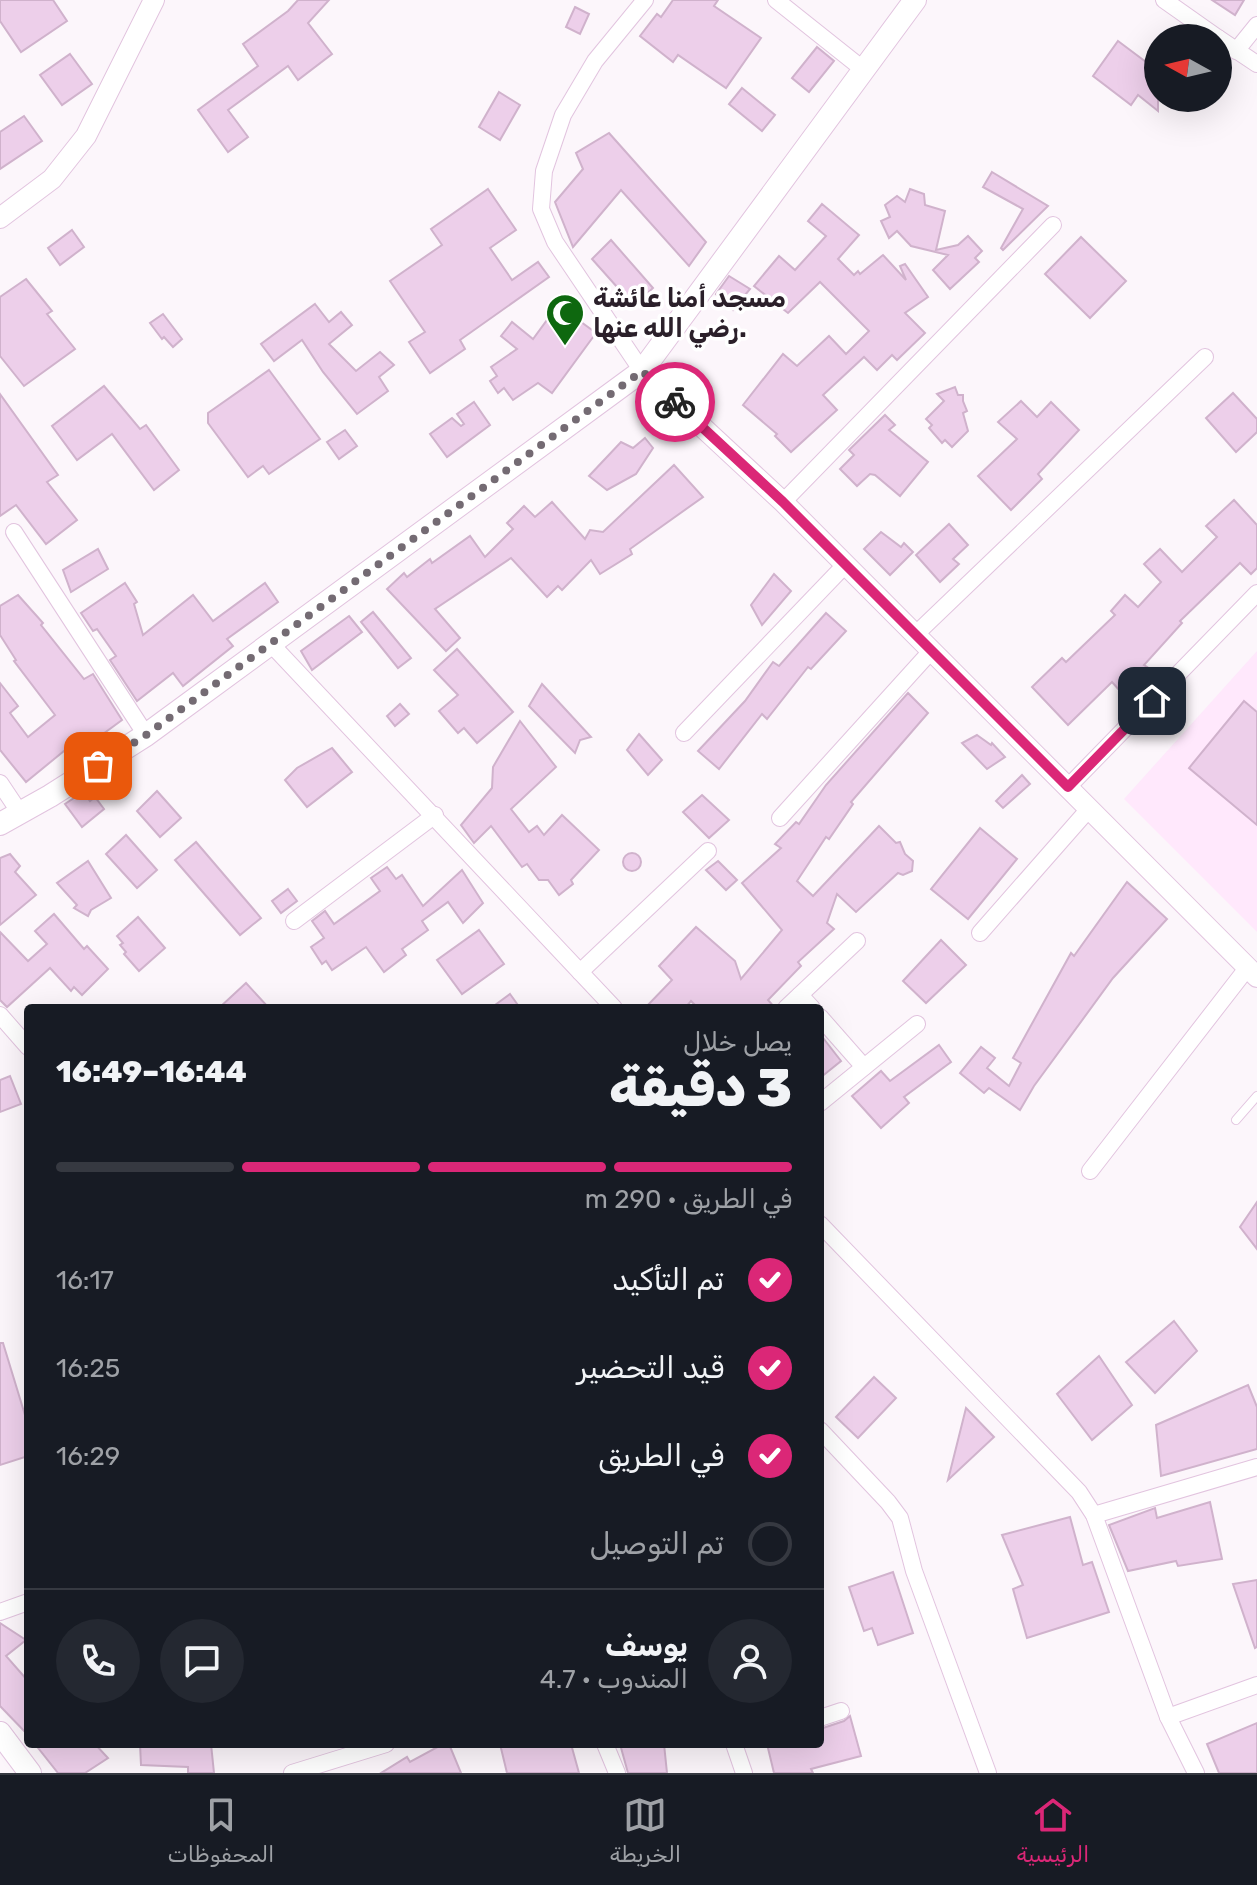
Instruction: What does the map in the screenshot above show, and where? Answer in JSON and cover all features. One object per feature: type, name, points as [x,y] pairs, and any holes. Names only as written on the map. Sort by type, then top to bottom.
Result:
[{"type":"main road","points":[[0,824],[146,735],[642,371],[915,0]]},
{"type":"main road","points":[[0,1733],[30,1773]]},
{"type":"street","points":[[0,218],[52,179],[86,136],[154,0]]},
{"type":"street","points":[[645,0],[595,61],[563,115],[544,171],[541,209],[555,242],[642,371],[783,502],[1252,972],[1090,1171]]},
{"type":"street","points":[[776,0],[864,70]]},
{"type":"street","points":[[1164,0],[1198,24]]},
{"type":"street","points":[[1236,51],[1257,25]]},
{"type":"street","points":[[1232,48],[1257,64]]},
{"type":"street","points":[[783,502],[1053,225]]},
{"type":"street","points":[[916,634],[1205,357]]},
{"type":"street","points":[[14,532],[146,735]]},
{"type":"street","points":[[684,733],[845,565]]},
{"type":"street","points":[[1068,787],[1257,593]]},
{"type":"street","points":[[271,644],[435,815],[606,1004]]},
{"type":"street","points":[[780,818],[932,650]]},
{"type":"street","points":[[0,783],[20,813]]},
{"type":"street","points":[[980,933],[1088,810]]},
{"type":"street","points":[[294,921],[435,815]]},
{"type":"street","points":[[580,972],[708,851]]},
{"type":"street","points":[[790,1004],[857,941]]},
{"type":"street","points":[[800,995],[808,1004]]},
{"type":"street","points":[[0,1015],[24,1042]]},
{"type":"street","points":[[824,1022],[864,1067]]},
{"type":"street","points":[[824,1100],[917,1024]]},
{"type":"street","points":[[824,1228],[1079,1492],[1094,1515],[1168,1717],[1196,1773]]},
{"type":"street","points":[[824,1434],[900,1518],[914,1571],[988,1773]]},
{"type":"street","points":[[1094,1515],[1257,1467]]},
{"type":"street","points":[[0,1612],[24,1603]]},
{"type":"street","points":[[1168,1717],[1257,1685]]},
{"type":"street","points":[[824,1717],[841,1711]]},
{"type":"street","points":[[292,1773],[373,1748]]},
{"type":"street","points":[[607,1748],[617,1773]]},
{"type":"street","points":[[735,1748],[744,1773]]},
{"type":"lane","points":[[1236,1120],[1257,1096]]},
{"type":"shaded area","points":[[1257,651],[1257,932],[1124,799]]},
{"type":"building","points":[[0,0],[53,0],[67,21],[21,52],[0,21]]},
{"type":"building","points":[[298,0],[329,0],[308,23],[332,54],[298,80],[288,66],[228,110],[248,137],[228,152],[198,110],[258,66],[243,44]]},
{"type":"building","points":[[673,0],[718,0],[714,6],[761,38],[726,88],[678,55],[673,62],[640,36],[657,14],[661,17]]},
{"type":"building","points":[[1212,0],[1244,0],[1235,15]]},
{"type":"building","points":[[575,7],[589,14],[580,34],[566,27]]},
{"type":"building","points":[[1118,41],[1144,60],[1144,100],[1138,95],[1131,105],[1093,76]]},
{"type":"building","points":[[817,47],[834,61],[809,92],[792,78]]},
{"type":"building","points":[[70,54],[92,84],[62,105],[40,75]]},
{"type":"building","points":[[742,88],[775,115],[762,131],[729,104]]},
{"type":"building","points":[[499,92],[520,105],[500,140],[479,127]]},
{"type":"building","points":[[24,116],[42,141],[0,169],[0,132]]},
{"type":"building","points":[[609,133],[706,242],[689,266],[621,190],[573,247],[555,202],[583,169],[576,153]]},
{"type":"building","points":[[992,172],[1048,206],[1003,250],[1001,248],[1023,209],[983,187]]},
{"type":"building","points":[[488,189],[516,230],[490,248],[512,280],[538,262],[549,277],[460,340],[465,349],[430,373],[409,342],[425,332],[390,281],[442,245],[431,229]]},
{"type":"building","points":[[910,189],[924,194],[925,205],[945,211],[936,250],[958,245],[968,236],[982,251],[975,258],[979,262],[950,289],[933,270],[948,255],[911,246],[897,231],[889,238],[881,221],[890,217],[885,205],[897,196],[905,202]]},
{"type":"building","points":[[822,204],[859,235],[838,259],[854,275],[858,271],[860,274],[883,255],[906,280],[900,266],[905,264],[928,297],[905,313],[925,333],[897,360],[892,355],[877,370],[864,357],[823,395],[837,410],[791,452],[775,436],[777,434],[743,405],[783,354],[797,366],[829,336],[846,354],[869,331],[820,282],[788,313],[754,286],[779,256],[795,270],[826,236],[808,221]]},
{"type":"building","points":[[72,230],[84,247],[60,265],[48,248]]},
{"type":"building","points":[[1081,237],[1126,281],[1090,318],[1045,274]]},
{"type":"building","points":[[611,240],[653,288],[634,306],[592,259]]},
{"type":"building","points":[[729,276],[750,289],[733,310],[716,294]]},
{"type":"building","points":[[26,279],[52,311],[47,314],[75,349],[24,386],[0,356],[0,297]]},
{"type":"building","points":[[315,304],[329,322],[341,312],[352,325],[329,344],[356,371],[380,352],[394,365],[379,377],[388,391],[357,414],[302,340],[274,361],[261,344]]},
{"type":"building","points":[[558,305],[596,333],[552,393],[538,383],[513,400],[504,388],[498,393],[490,381],[497,376],[491,367],[517,349],[501,336],[512,322],[533,339]]},
{"type":"building","points":[[163,314],[182,339],[173,347],[164,337],[162,339],[150,323]]},
{"type":"building","points":[[269,370],[320,439],[269,474],[263,466],[248,477],[208,423],[208,413]]},
{"type":"building","points":[[104,386],[140,429],[146,425],[179,470],[154,490],[112,434],[77,460],[52,426]]},
{"type":"building","points":[[955,387],[958,395],[963,395],[967,411],[963,413],[968,431],[952,447],[945,440],[942,443],[929,428],[932,425],[926,419],[944,401],[937,394]]},
{"type":"building","points":[[1233,393],[1257,419],[1257,432],[1236,452],[1206,418]]},
{"type":"building","points":[[0,394],[58,475],[47,482],[77,520],[46,544],[16,505],[0,516]]},
{"type":"building","points":[[1021,401],[1037,417],[1051,402],[1079,430],[1038,474],[1042,479],[1011,510],[978,476],[1017,439],[998,422]]},
{"type":"building","points":[[474,402],[490,425],[447,457],[430,434],[452,418],[461,426],[464,424],[457,414]]},
{"type":"building","points":[[885,415],[895,425],[889,430],[928,462],[900,496],[875,475],[870,474],[857,486],[840,469],[854,455],[849,450]]},
{"type":"building","points":[[345,430],[357,446],[339,459],[327,442]]},
{"type":"building","points":[[645,438],[653,448],[636,474],[607,490],[589,476],[621,442],[633,448]]},
{"type":"building","points":[[674,465],[703,497],[630,549],[632,554],[600,574],[591,560],[562,590],[558,586],[547,597],[511,558],[435,609],[460,638],[446,651],[387,589],[404,573],[407,577],[430,559],[432,563],[470,536],[485,557],[513,529],[507,523],[524,506],[535,517],[552,502],[585,539],[590,530],[603,532]]},
{"type":"building","points":[[1234,500],[1257,525],[1257,568],[1251,574],[1240,563],[1180,621],[1182,623],[1144,665],[1147,667],[1121,692],[1112,682],[1068,725],[1032,687],[1062,658],[1066,662],[1115,615],[1111,611],[1125,595],[1138,607],[1161,582],[1144,564],[1160,549],[1182,572],[1217,537],[1206,526]]},
{"type":"building","points":[[949,524],[968,545],[953,559],[959,564],[940,582],[916,555]]},
{"type":"building","points":[[881,532],[901,547],[904,543],[913,552],[890,575],[864,549]]},
{"type":"building","points":[[98,549],[108,569],[71,592],[63,570]]},
{"type":"building","points":[[774,574],[791,591],[762,625],[751,605]]},
{"type":"building","points":[[125,583],[137,602],[134,604],[143,635],[193,595],[213,621],[265,583],[278,602],[227,639],[233,646],[183,686],[173,673],[137,701],[110,660],[116,656],[81,613]]},
{"type":"building","points":[[18,595],[84,679],[93,674],[122,720],[81,750],[75,742],[26,782],[0,750],[0,683],[18,706],[10,713],[28,737],[55,715],[14,661],[0,635],[0,606]]},
{"type":"building","points":[[373,612],[411,658],[398,668],[361,622]]},
{"type":"building","points":[[826,613],[846,631],[811,669],[808,667],[767,719],[762,714],[719,769],[698,751],[745,701],[773,662],[779,666]]},
{"type":"building","points":[[349,616],[362,632],[312,670],[301,651]]},
{"type":"building","points":[[457,649],[513,712],[477,743],[464,728],[458,733],[439,711],[458,695],[434,670]]},
{"type":"building","points":[[542,684],[591,737],[580,740],[575,753],[529,706]]},
{"type":"building","points":[[908,693],[928,713],[851,802],[853,804],[829,839],[826,837],[797,881],[813,896],[879,826],[896,843],[900,842],[905,854],[913,861],[912,871],[903,875],[898,873],[856,912],[837,894],[827,923],[834,929],[798,962],[801,966],[768,1000],[772,1004],[694,1004],[691,1001],[688,1004],[649,1004],[672,980],[659,966],[696,927],[735,961],[741,979],[782,930],[742,883],[781,848],[775,844],[796,822],[799,824],[826,785]]},
{"type":"building","points":[[1244,701],[1257,712],[1257,825],[1189,768]]},
{"type":"building","points":[[400,704],[409,714],[395,726],[387,716]]},
{"type":"building","points":[[520,721],[556,767],[511,809],[529,832],[537,826],[544,835],[562,815],[599,850],[571,880],[573,884],[559,895],[548,880],[539,880],[527,864],[522,867],[491,826],[474,843],[461,825],[492,788],[493,767]]},
{"type":"building","points":[[639,734],[662,760],[648,775],[627,750]]},
{"type":"building","points":[[977,735],[992,743],[1005,757],[987,769],[962,743]]},
{"type":"building","points":[[332,748],[352,772],[307,807],[285,780],[297,768]]},
{"type":"building","points":[[1022,775],[1030,784],[1003,808],[996,801]]},
{"type":"building","points":[[157,791],[181,818],[160,837],[137,811]]},
{"type":"building","points":[[83,792],[90,801],[95,797],[104,809],[82,827],[65,804]]},
{"type":"building","points":[[702,795],[729,820],[709,838],[683,812]]},
{"type":"building","points":[[980,828],[1017,859],[968,919],[931,889]]},
{"type":"building","points":[[126,835],[157,870],[137,888],[106,854]]},
{"type":"building","points":[[196,842],[261,918],[240,935],[175,860]]},
{"type":"building","points":[[632,853],[641,862],[632,871],[623,862]]},
{"type":"building","points":[[10,854],[20,866],[15,872],[36,895],[0,925],[0,858]]},
{"type":"building","points":[[88,861],[111,898],[91,910],[88,916],[74,908],[77,905],[57,883]]},
{"type":"building","points":[[718,861],[737,880],[726,890],[706,870]]},
{"type":"building","points":[[387,867],[396,879],[402,875],[423,906],[462,870],[483,903],[463,923],[448,902],[422,921],[428,930],[402,949],[406,955],[384,972],[366,947],[332,970],[326,961],[322,964],[311,947],[324,938],[312,921],[325,911],[334,924],[380,891],[371,878]]},
{"type":"building","points":[[1127,882],[1167,919],[1113,978],[1020,1110],[989,1088],[984,1093],[960,1073],[981,1047],[995,1058],[987,1068],[1009,1086],[1021,1063],[1013,1058],[1071,953],[1074,956]]},
{"type":"building","points":[[288,889],[297,901],[281,913],[272,901]]},
{"type":"building","points":[[54,914],[84,949],[87,946],[108,969],[82,995],[74,987],[71,991],[50,968],[7,1007],[0,1000],[0,932],[28,961],[47,944],[35,931]]},
{"type":"building","points":[[138,917],[165,948],[139,971],[124,954],[126,952],[120,945],[123,943],[117,936]]},
{"type":"building","points":[[479,930],[504,964],[462,994],[437,960]]},
{"type":"building","points":[[941,940],[966,965],[926,1003],[903,981]]},
{"type":"building","points":[[246,983],[265,1004],[223,1004]]},
{"type":"building","points":[[510,994],[517,1004],[496,1004]]},
{"type":"building","points":[[824,1039],[841,1061],[824,1075]]},
{"type":"building","points":[[939,1045],[951,1062],[904,1097],[909,1103],[881,1128],[852,1096],[881,1071],[890,1081]]},
{"type":"building","points":[[10,1076],[21,1104],[0,1112],[0,1080]]},
{"type":"building","points":[[1257,1202],[1257,1249],[1240,1227]]},
{"type":"building","points":[[1174,1321],[1197,1351],[1155,1393],[1126,1362]]},
{"type":"building","points":[[0,1343],[3,1343],[24,1412],[24,1457],[0,1465]]},
{"type":"building","points":[[1099,1356],[1132,1405],[1092,1440],[1057,1394]]},
{"type":"building","points":[[874,1377],[896,1398],[858,1438],[836,1417]]},
{"type":"building","points":[[1248,1385],[1257,1407],[1257,1449],[1161,1476],[1156,1425]]},
{"type":"building","points":[[966,1408],[994,1437],[948,1480]]},
{"type":"building","points":[[1210,1502],[1222,1559],[1178,1566],[1176,1561],[1128,1571],[1109,1525],[1155,1508],[1157,1518]]},
{"type":"building","points":[[1070,1517],[1083,1565],[1092,1562],[1109,1612],[1027,1638],[1013,1589],[1023,1585],[1002,1535]]},
{"type":"building","points":[[893,1572],[913,1633],[878,1645],[872,1628],[864,1631],[849,1587]]},
{"type":"building","points":[[1257,1580],[1257,1647],[1255,1648],[1233,1584]]},
{"type":"building","points":[[0,1623],[24,1639],[6,1656],[24,1676],[24,1731],[0,1706]]},
{"type":"building","points":[[850,1716],[861,1756],[811,1769],[813,1773],[774,1773],[768,1748],[824,1748],[824,1728]]},
{"type":"building","points":[[1257,1723],[1257,1773],[1219,1773],[1207,1744]]},
{"type":"building","points":[[38,1748],[99,1748],[108,1758],[85,1773],[58,1773]]},
{"type":"building","points":[[140,1748],[211,1748],[214,1773],[188,1773],[188,1767],[141,1765]]},
{"type":"building","points":[[436,1748],[451,1748],[461,1773],[381,1773],[407,1757],[410,1762]]},
{"type":"building","points":[[501,1748],[572,1748],[579,1773],[507,1773]]},
{"type":"building","points":[[621,1748],[664,1748],[667,1773],[628,1773]]},
{"type":"way so far","points":[[98,766],[146,735],[642,371],[675,402]]},
{"type":"place","name":"مسجد أمنا عائشة رضي الله عنها.","points":[[565,347]]},
{"type":"route","points":[[675,402],[783,502],[1068,787],[1152,701]]}]
